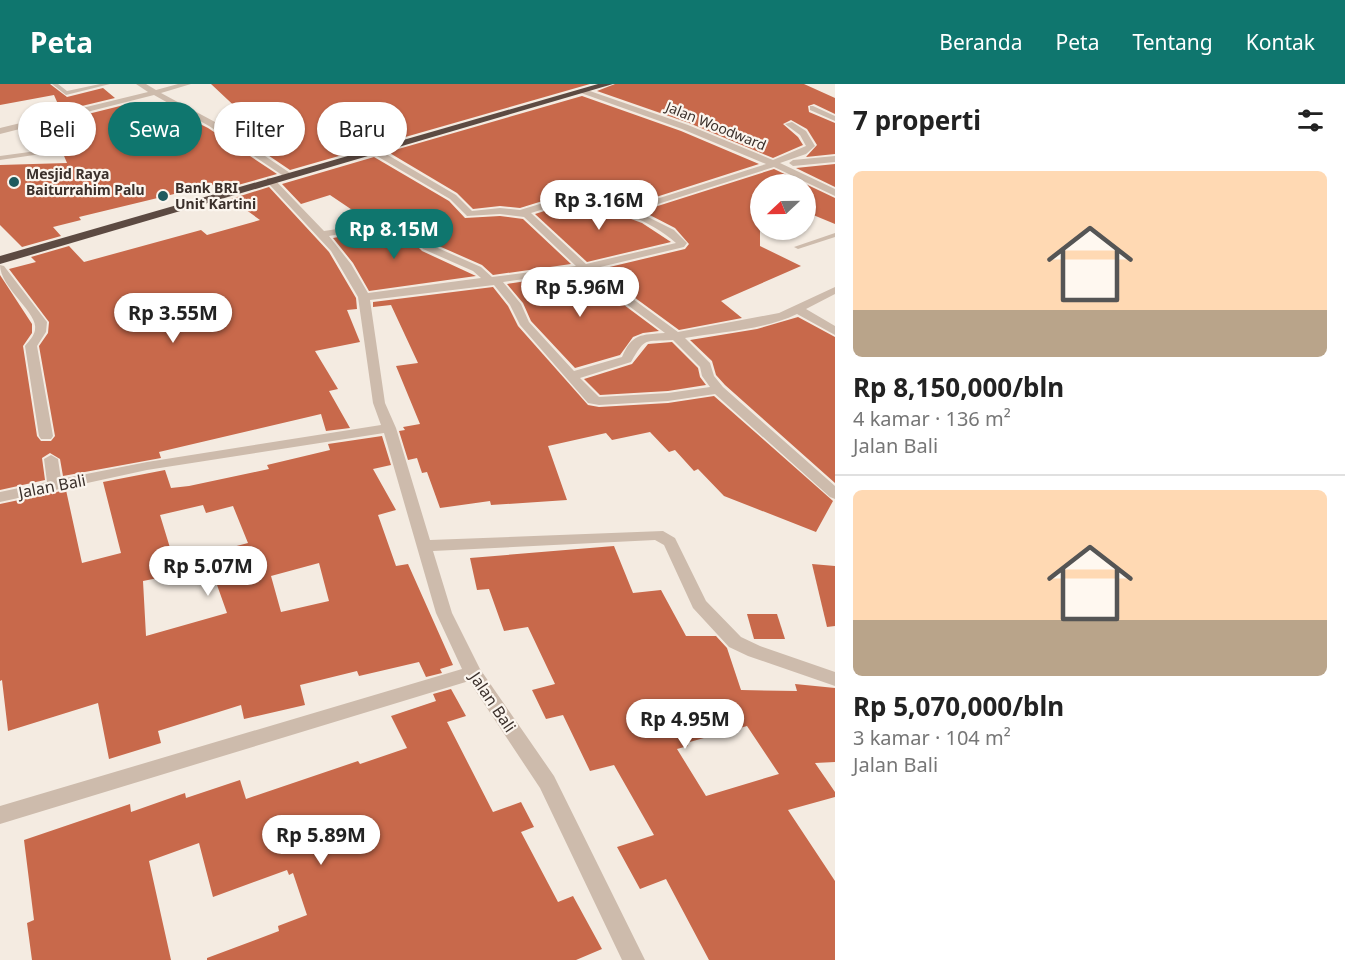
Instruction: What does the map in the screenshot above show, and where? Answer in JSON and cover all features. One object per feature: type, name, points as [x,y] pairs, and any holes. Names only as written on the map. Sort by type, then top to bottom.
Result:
[{"type":"highway","points":[[407,140],[608,84]]},
{"type":"highway","points":[[0,260],[353,156]]},
{"type":"street","points":[[140,84],[212,124],[288,175]]},
{"type":"street","points":[[96,107],[187,84]]},
{"type":"street","name":"Jalan Woodward","points":[[584,91],[685,127],[776,165],[835,193]]},
{"type":"street","points":[[813,108],[835,120]]},
{"type":"street","points":[[776,165],[780,159],[805,153],[811,146],[803,133],[789,124]]},
{"type":"street","points":[[0,130],[18,126]]},
{"type":"street","points":[[364,297],[584,268],[682,243],[670,232],[628,211],[579,195],[524,212],[500,211],[470,214],[453,197],[383,156]]},
{"type":"street","points":[[628,211],[776,165],[835,159]]},
{"type":"street","name":"Jalan Bali","points":[[270,180],[322,234],[359,285],[364,297],[379,403],[389,428],[444,612],[473,673],[547,782],[634,960]]},
{"type":"street","points":[[524,212],[584,268],[676,336],[706,366],[708,376],[718,390],[835,494]]},
{"type":"street","points":[[322,234],[400,221],[427,247],[477,269],[494,281],[515,304],[524,323],[597,401],[668,397],[718,390]]},
{"type":"street","points":[[0,268],[41,322],[42,331],[31,346],[46,436]]},
{"type":"street","points":[[572,376],[627,359],[637,341],[739,326],[783,316],[835,290]]},
{"type":"street","points":[[797,309],[835,331]]},
{"type":"street","name":"Jalan Bali","points":[[0,497],[214,454],[389,428]]},
{"type":"street","points":[[51,459],[55,486]]},
{"type":"street","points":[[425,546],[658,536],[670,542],[699,604],[735,642],[835,680]]},
{"type":"street","points":[[0,815],[473,673]]},
{"type":"lane","points":[[54,84],[66,93],[107,84]]},
{"type":"lane","points":[[0,158],[18,156]]},
{"type":"lane","points":[[798,248],[835,235]]},
{"type":"building","points":[[0,84],[50,84],[67,97],[103,88],[115,98],[96,103],[57,102],[54,95],[0,105]]},
{"type":"building","points":[[211,84],[590,84],[407,136],[407,102],[317,102],[317,156],[339,156],[290,170],[269,156],[305,156],[305,102],[230,102]]},
{"type":"building","points":[[615,84],[804,84],[835,98],[835,114],[814,104],[808,106],[809,112],[835,123],[835,154],[806,157],[817,145],[807,129],[791,120],[783,124],[798,137],[803,145],[773,158],[689,123],[597,91]]},
{"type":"building","points":[[582,96],[681,131],[759,164],[628,206],[578,190],[520,208],[500,206],[473,209],[457,193],[395,156],[407,156],[407,147]]},
{"type":"building","points":[[108,109],[108,156],[202,156],[202,125],[214,132],[214,156],[250,156],[277,174],[220,190],[213,185],[79,217],[81,220],[53,227],[61,236],[22,247],[0,225],[0,165],[67,163],[64,156],[96,156],[96,112]]},
{"type":"building","points":[[374,157],[449,201],[465,218],[500,216],[523,219],[571,264],[493,275],[482,265],[432,243],[406,217],[370,222],[330,195],[301,204],[282,184]]},
{"type":"building","points":[[835,164],[835,187],[816,178],[816,174],[808,174],[796,168]]},
{"type":"building","points":[[774,169],[785,174],[758,174]]},
{"type":"building","points":[[750,177],[750,240],[760,240],[760,246],[801,266],[721,301],[742,318],[679,330],[597,270],[685,249],[689,244],[675,228],[642,211]]},
{"type":"building","points":[[269,187],[329,252],[356,298],[357,309],[347,310],[360,342],[315,351],[338,389],[329,391],[350,428],[326,431],[321,414],[159,452],[161,458],[63,476],[60,459],[50,453],[42,458],[45,480],[0,490],[0,275],[32,324],[32,333],[23,346],[37,436],[41,441],[51,441],[55,436],[39,346],[48,333],[49,322],[9,269],[36,262],[31,257],[69,246],[84,262],[201,230],[207,235],[260,220],[231,199]]},
{"type":"building","points":[[816,189],[835,198],[835,224],[816,216]]},
{"type":"building","points":[[579,200],[642,223],[671,242],[587,262],[535,214]]},
{"type":"building","points":[[397,226],[422,251],[476,276],[369,291],[353,263],[333,238]]},
{"type":"building","points":[[581,273],[659,331],[633,337],[620,355],[575,368],[531,321],[523,303],[507,284]]},
{"type":"building","points":[[493,287],[508,306],[518,326],[588,405],[599,407],[668,403],[714,396],[833,501],[816,532],[724,496],[698,469],[694,471],[675,450],[669,452],[650,432],[612,440],[606,433],[548,446],[567,500],[491,505],[490,501],[440,508],[427,472],[422,473],[417,458],[408,460],[399,431],[405,430],[403,427],[420,424],[396,366],[418,363],[391,305],[373,307],[373,302]]},
{"type":"building","points":[[798,317],[835,337],[835,483],[725,385],[716,375],[712,361],[690,340],[757,329]]},
{"type":"building","points":[[672,342],[698,368],[700,377],[706,385],[668,391],[600,395],[584,379],[632,364],[648,344]]},
{"type":"building","points":[[382,436],[391,465],[373,469],[396,510],[378,515],[396,566],[408,564],[453,665],[440,669],[442,673],[426,677],[419,662],[359,676],[357,671],[300,685],[305,705],[244,719],[241,705],[158,731],[161,743],[109,759],[98,703],[8,731],[2,680],[0,681],[0,504],[66,490],[82,563],[121,553],[103,482],[165,470],[171,488],[189,486],[269,469],[267,465],[330,450],[328,444]],"holes":[[[203,505],[206,513],[233,506],[248,543],[206,554],[227,613],[146,636],[143,581],[178,574],[160,515]],[[319,563],[329,601],[281,612],[271,576]]]},
{"type":"building","points":[[614,546],[633,593],[661,590],[686,636],[716,636],[727,648],[741,690],[797,691],[795,684],[835,688],[835,762],[815,763],[835,792],[835,797],[788,810],[835,881],[835,960],[709,960],[666,879],[640,889],[617,847],[654,835],[614,765],[590,771],[563,715],[546,719],[532,690],[555,684],[528,627],[504,631],[489,589],[477,590],[470,558]],"holes":[[[747,726],[779,774],[706,796],[677,749],[688,746],[686,743]]]},
{"type":"building","points":[[812,564],[835,566],[835,626],[827,627]]},
{"type":"building","points":[[747,614],[777,614],[785,639],[754,639]]},
{"type":"building","points":[[451,689],[466,716],[447,722],[493,812],[521,802],[534,827],[521,832],[558,902],[573,896],[602,949],[576,960],[207,960],[207,958],[279,931],[278,926],[307,915],[293,873],[289,875],[287,870],[213,897],[199,843],[149,861],[171,960],[32,960],[27,923],[34,920],[24,840],[130,804],[131,812],[185,793],[186,798],[240,780],[246,799],[358,761],[360,764],[407,748],[391,716],[436,701],[433,694]]},
{"type":"place","name":"Mesjid Raya Baiturrahim Palu","points":[[14,182]]},
{"type":"place","name":"Bank BRI Unit Kartini","points":[[163,196]]}]
